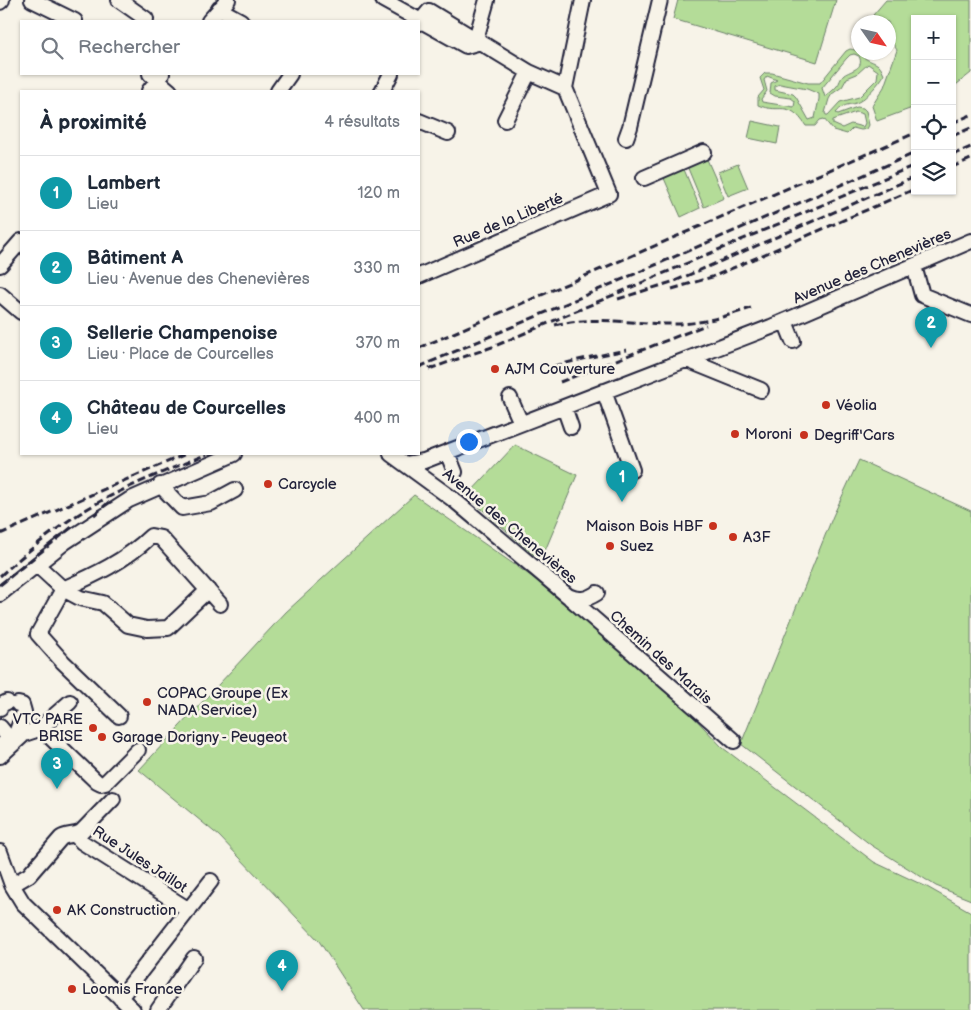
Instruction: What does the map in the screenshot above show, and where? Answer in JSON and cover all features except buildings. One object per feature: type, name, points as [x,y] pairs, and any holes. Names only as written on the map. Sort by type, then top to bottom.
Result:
[{"type":"street","points":[[32,0],[73,20]]},
{"type":"street","points":[[119,0],[146,18]]},
{"type":"street","points":[[384,0],[418,20]]},
{"type":"street","points":[[478,41],[487,0]]},
{"type":"street","points":[[478,41],[530,72],[565,88],[583,0]]},
{"type":"street","points":[[626,138],[660,0]]},
{"type":"street","points":[[210,20],[224,5],[240,20]]},
{"type":"street","points":[[420,21],[466,46],[478,41]]},
{"type":"street","points":[[504,120],[530,72]]},
{"type":"street","points":[[279,90],[289,75]]},
{"type":"street","points":[[383,90],[390,75]]},
{"type":"street","points":[[150,90],[157,76],[169,90]]},
{"type":"street","name":"Rue de la Liberté","points":[[420,276],[610,194],[565,88]]},
{"type":"street","points":[[420,121],[448,133]]},
{"type":"street","points":[[644,178],[704,152]]},
{"type":"street","name":"Avenue des Chenevières","points":[[406,464],[424,461],[687,360],[785,321],[971,241]]},
{"type":"street","points":[[0,265],[20,242]]},
{"type":"street","points":[[914,266],[922,295],[971,314]]},
{"type":"street","points":[[0,294],[20,311]]},
{"type":"street","name":"Avenue des Chenevières","points":[[785,321],[793,341]]},
{"type":"street","points":[[687,360],[761,390]]},
{"type":"street","points":[[604,391],[632,470]]},
{"type":"street","points":[[510,398],[519,416],[520,423]]},
{"type":"street","points":[[564,407],[571,427]]},
{"type":"street","name":"Avenue des Chenevières","points":[[447,452],[456,472]]},
{"type":"street","points":[[0,594],[65,542],[119,505],[139,494],[232,455]]},
{"type":"street","name":"Avenue des Chenevières","points":[[392,455],[454,500],[568,596],[576,600],[582,600],[596,593]]},
{"type":"street","points":[[160,485],[182,508],[211,503],[235,490]]},
{"type":"street","points":[[119,716],[63,662],[38,634],[63,589],[114,565],[138,549],[150,536],[161,538],[220,604]]},
{"type":"street","points":[[37,565],[63,589],[80,598],[103,603],[128,625],[147,629],[168,628],[208,590]]},
{"type":"street","name":"Chemin des Marais","points":[[568,596],[734,741]]},
{"type":"street","points":[[6,746],[24,734],[39,729],[70,702]]},
{"type":"street","points":[[0,756],[24,712],[22,705],[8,704]]},
{"type":"street","points":[[0,727],[10,738],[6,746]]},
{"type":"street","points":[[39,729],[101,784],[105,783],[138,750]]},
{"type":"street","points":[[12,885],[29,875],[61,838],[81,832],[113,799]]},
{"type":"street","name":"Rue Jules Jaillot","points":[[75,835],[82,842],[189,910]]},
{"type":"street","points":[[0,852],[12,885],[23,903],[123,1005]]},
{"type":"street","name":"Rue Jules Jaillot","points":[[123,1005],[211,881]]},
{"type":"street","points":[[158,1010],[194,958]]},
{"type":"green space","points":[[678,0],[836,0],[817,62],[673,19]]},
{"type":"green space","points":[[886,0],[971,0],[971,73],[956,85],[956,15],[911,15],[911,108],[877,121],[872,106],[884,87],[893,60],[896,60],[896,15],[873,15]]},
{"type":"green space","points":[[850,49],[851,55],[822,88],[825,97],[838,85],[844,75],[859,66],[860,60],[868,60],[879,66],[884,75],[873,89],[857,103],[845,106],[836,113],[838,114],[857,107],[863,108],[866,111],[869,125],[867,129],[853,128],[847,134],[833,130],[824,119],[820,120],[815,126],[806,126],[794,112],[758,105],[758,97],[764,90],[760,78],[765,73],[772,73],[808,83],[820,83],[846,51]],"holes":[[[868,64],[878,71],[877,79],[859,97],[840,102],[826,115],[825,113],[832,94],[842,87],[847,78],[857,74]],[[767,76],[777,80],[771,83],[770,93],[775,96],[791,98],[795,101],[794,107],[762,102],[761,99],[767,91],[764,80]],[[780,84],[807,89],[819,94],[815,118],[809,120],[796,97],[793,94],[775,90],[775,86]],[[856,112],[863,114],[865,123],[863,127],[851,124],[842,128],[833,124],[833,120]]]},
{"type":"green space","points":[[752,121],[780,127],[777,144],[748,138]]},
{"type":"green space","points":[[706,157],[724,198],[704,207],[687,166]]},
{"type":"green space","points":[[738,164],[748,188],[728,196],[718,172]]},
{"type":"green space","points":[[683,167],[700,208],[681,217],[663,176]]},
{"type":"green space","points":[[515,445],[577,475],[544,553],[540,551],[534,555],[467,496]]},
{"type":"green space","points":[[859,460],[971,511],[971,900],[936,886],[871,845],[741,744],[833,516]]},
{"type":"green space","points":[[414,495],[616,635],[723,748],[874,862],[927,887],[971,912],[971,1010],[364,1010],[319,941],[219,836],[139,770],[286,612]]},
{"type":"railway","points":[[956,121],[971,115]]},
{"type":"railway","points":[[956,134],[971,128]]},
{"type":"railway","points":[[420,348],[911,135]]},
{"type":"railway","points":[[956,153],[971,147]]},
{"type":"railway","points":[[420,367],[911,155]]},
{"type":"railway","points":[[956,165],[971,159]]},
{"type":"railway","points":[[429,369],[495,346],[911,167]]},
{"type":"railway","points":[[618,299],[675,281],[911,179]]},
{"type":"railway","points":[[672,289],[712,277],[911,191]]},
{"type":"railway","points":[[555,325],[586,321],[679,324],[715,319],[751,308]]},
{"type":"railway","points":[[560,382],[706,325]]},
{"type":"railway","points":[[554,366],[627,350]]},
{"type":"railway","points":[[0,534],[184,455]]},
{"type":"railway","points":[[0,576],[28,551],[68,521],[94,505],[142,481],[205,455]]},
{"type":"railway","points":[[94,515],[109,502]]},
{"type":"railway","points":[[0,585],[72,527]]},
{"type":"place","name":"Bâtiment A","points":[[931,348]]},
{"type":"place","name":"AJM Couverture","points":[[495,369]]},
{"type":"place","name":"Véolia","points":[[826,405]]},
{"type":"place","name":"Moroni","points":[[735,434]]},
{"type":"place","name":"Degriff'Cars","points":[[804,435]]},
{"type":"place","name":"Carcycle","points":[[268,484]]},
{"type":"place","name":"Lambert","points":[[622,502]]},
{"type":"place","name":"Maison Bois HBF","points":[[713,526]]},
{"type":"place","name":"A3F","points":[[733,537]]},
{"type":"place","name":"Suez","points":[[610,546]]},
{"type":"place","name":"COPAC Groupe (Ex NADA Service)","points":[[147,702]]},
{"type":"place","name":"VTC PARE BRISE","points":[[93,728]]},
{"type":"place","name":"Garage Dorigny - Peugeot","points":[[102,737]]},
{"type":"place","name":"Sellerie Champenoise","points":[[57,789]]},
{"type":"place","name":"AK Construction","points":[[57,910]]},
{"type":"place","name":"Loomis France","points":[[72,989]]},
{"type":"place","name":"Château de Courcelles","points":[[282,991]]}]
